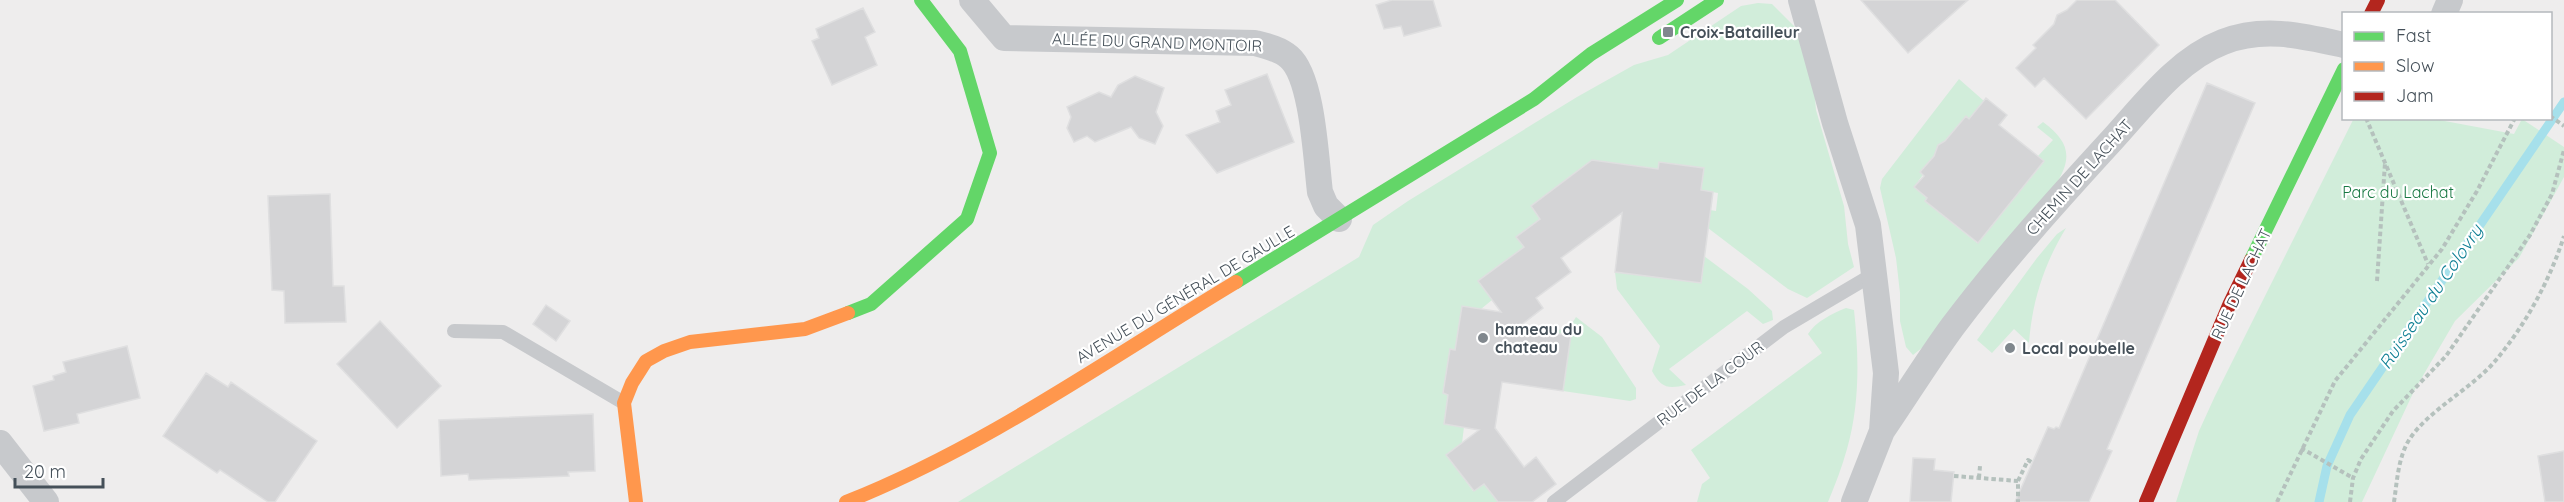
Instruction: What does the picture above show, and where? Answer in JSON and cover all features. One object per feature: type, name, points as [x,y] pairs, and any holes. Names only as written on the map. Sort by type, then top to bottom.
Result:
[{"type":"street","points":[[636,502],[624,403],[645,361],[664,351],[690,342],[805,329],[871,304],[967,219],[990,153],[960,51],[921,0]]},
{"type":"street","name":"ALLÉE DU GRAND MONTOIR","points":[[972,0],[1004,38],[1255,43],[1271,47],[1290,58],[1306,85],[1320,192],[1326,206],[1340,219]]},
{"type":"street","name":"AVENUE DU GÉNÉRAL DE GAULLE","points":[[846,502],[901,479],[973,442],[1534,99],[1591,54],[1677,0]]},
{"type":"street","points":[[1650,43],[1717,0]]},
{"type":"street","points":[[1801,0],[1835,123],[1868,225],[1872,275],[1886,373],[1882,431],[1854,502]]},
{"type":"street","name":"CHEMIN DE LACHAT","points":[[1882,431],[1953,326],[2044,214],[2162,86],[2193,58],[2222,42],[2249,34],[2288,33],[2342,45]]},
{"type":"street","name":"RUE DE LACHAT","points":[[2146,502],[2230,303],[2342,71]]},
{"type":"street","name":"AVENUE DU GÉNÉRAL DE GAULLE","points":[[1534,99],[1573,84]]},
{"type":"street","points":[[0,443],[46,502]]},
{"type":"lane","name":"RUE DE LA COUR","points":[[1554,502],[1784,327],[1872,275]]},
{"type":"lane","points":[[454,331],[503,332],[624,403]]},
{"type":"path","points":[[2367,120],[2428,264]]},
{"type":"path","points":[[2277,502],[2335,381],[2442,249],[2477,191],[2514,120]]},
{"type":"path","points":[[2350,502],[2353,478],[2361,459],[2393,411],[2446,356],[2529,235],[2552,195],[2564,150]]},
{"type":"path","points":[[2377,281],[2385,162]]},
{"type":"path","points":[[2394,502],[2401,461],[2409,440],[2496,361],[2543,286],[2557,259],[2564,236]]},
{"type":"path","points":[[2301,448],[2353,478]]},
{"type":"path","points":[[2018,502],[2018,481],[2028,460],[2033,463]]},
{"type":"path","points":[[1978,478],[1980,466]]},
{"type":"path","points":[[1954,476],[2018,481]]},
{"type":"green space","points":[[1758,3],[1772,4],[1796,28],[1812,65],[1816,110],[1844,206],[1848,244],[1854,267],[1807,298],[1788,289],[1708,228],[1710,210],[1716,211],[1718,193],[1701,190],[1703,168],[1659,162],[1658,169],[1540,219],[1517,237],[1524,247],[1478,281],[1492,300],[1481,309],[1462,306],[1455,350],[1450,349],[1443,393],[1448,395],[1444,424],[1464,427],[1462,443],[1447,456],[1473,491],[1484,484],[1498,502],[958,502],[1359,257],[1373,225],[1408,201],[1577,97],[1634,65],[1668,55],[1741,6]]},
{"type":"green space","points":[[1959,79],[1984,101],[1969,119],[1965,117],[1914,187],[1927,198],[1925,201],[1977,243],[2044,162],[2038,156],[2053,140],[2037,127],[2043,122],[2059,136],[2063,144],[2066,151],[2065,167],[2055,186],[1923,347],[1913,355],[1906,347],[1900,321],[1896,258],[1880,188],[1882,179]]},
{"type":"green space","name":"Parc du Lachat","points":[[2353,120],[2439,120],[2514,134],[2524,120],[2564,147],[2564,177],[2519,258],[2455,321],[2414,391],[2362,502],[2176,502],[2199,431]]},
{"type":"green space","points":[[2066,228],[2051,255],[2040,284],[2029,343],[2014,329],[1992,353],[1977,340],[2037,258],[2057,234]]},
{"type":"green space","points":[[1704,256],[1748,289],[1772,311],[1773,320],[1763,324],[1747,311],[1669,369],[1686,385],[1666,386],[1652,371],[1660,346],[1617,289],[1615,272],[1700,283]]},
{"type":"green space","points":[[1846,308],[1854,310],[1857,345],[1856,397],[1847,449],[1828,502],[1697,502],[1702,484],[1710,478],[1691,450],[1822,353],[1808,334],[1830,315]]},
{"type":"green space","points":[[1576,317],[1602,337],[1636,388],[1636,399],[1630,401],[1563,391],[1571,335],[1546,332],[1569,328]]},
{"type":"building","points":[[1392,0],[1433,0],[1441,26],[1404,36],[1401,26],[1384,29],[1376,5]]},
{"type":"building","points":[[1861,0],[1968,0],[1908,53]]},
{"type":"building","points":[[2077,0],[2115,0],[2159,45],[2086,119],[2044,78],[2035,87],[2016,68],[2036,48],[2033,45],[2054,24],[2057,15],[2067,10]]},
{"type":"building","points":[[863,8],[875,32],[865,37],[877,65],[832,85],[812,41],[819,38],[816,29]]},
{"type":"building","points":[[1267,74],[1294,142],[1217,173],[1186,135],[1220,122],[1216,111],[1231,105],[1225,90]]},
{"type":"building","points":[[1135,76],[1164,88],[1156,112],[1163,126],[1155,144],[1139,138],[1131,127],[1095,142],[1087,136],[1074,142],[1067,128],[1071,117],[1067,107],[1099,92],[1111,97],[1118,85]]},
{"type":"building","points":[[2207,83],[2255,103],[2107,449],[2112,451],[2089,502],[2015,502],[2048,427],[2059,428]]},
{"type":"building","points":[[1986,98],[2007,115],[1999,125],[2044,161],[1978,243],[1925,201],[1927,198],[1914,187],[1924,176],[1920,172],[1934,156],[1938,145],[1945,141],[1966,116],[1969,119]]},
{"type":"building","name":"hameau du chateau","points":[[1592,160],[1658,169],[1659,162],[1704,168],[1701,190],[1713,192],[1701,283],[1615,272],[1622,213],[1561,258],[1571,272],[1536,298],[1543,308],[1516,329],[1571,335],[1563,391],[1502,382],[1495,428],[1524,467],[1536,457],[1556,484],[1532,502],[1498,502],[1484,484],[1474,491],[1446,455],[1479,430],[1444,424],[1448,395],[1443,393],[1450,349],[1455,350],[1462,306],[1501,312],[1478,281],[1524,247],[1516,237],[1540,219],[1531,206]]},
{"type":"building","points":[[330,194],[333,286],[344,286],[346,322],[285,323],[284,291],[272,290],[268,196]]},
{"type":"building","points":[[546,305],[570,321],[556,341],[533,324]]},
{"type":"building","points":[[380,321],[441,386],[397,428],[337,364]]},
{"type":"building","points":[[127,346],[140,398],[77,414],[79,423],[44,431],[33,386],[54,380],[53,376],[66,372],[63,362]]},
{"type":"building","points":[[206,373],[228,387],[231,382],[317,441],[275,502],[268,502],[220,470],[217,473],[163,436]]},
{"type":"building","points":[[593,414],[595,471],[568,472],[569,476],[469,480],[468,474],[441,476],[439,420]]},
{"type":"building","points":[[2564,451],[2564,502],[2545,502],[2538,456]]},
{"type":"building","points":[[1913,458],[1935,459],[1934,470],[1954,472],[1951,502],[1910,502]]},
{"type":"waterway","name":"Ruisseau du Colovry","points":[[2552,120],[2564,102]]},
{"type":"waterway","name":"Ruisseau du Colovry","points":[[2319,502],[2327,466],[2350,415],[2552,120]]},
{"type":"traffic: fast","points":[[848,313],[871,304],[967,219],[990,153],[960,51],[921,0]]},
{"type":"traffic: fast","points":[[1236,282],[1534,99],[1591,54],[1677,0]]},
{"type":"traffic: fast","points":[[1659,38],[1717,0]]},
{"type":"traffic: fast","points":[[2251,260],[2342,73]]},
{"type":"traffic: slow","points":[[846,502],[897,480],[997,429],[1236,282]]},
{"type":"traffic: slow","points":[[636,502],[624,403],[632,383],[646,361],[664,351],[690,342],[805,329],[848,313]]},
{"type":"traffic: jam","points":[[2372,12],[2378,0]]},
{"type":"traffic: jam","points":[[2146,502],[2230,303],[2251,260]]},
{"type":"place","name":"Croix-Batailleur","points":[[1668,32]]},
{"type":"place","name":"hameau du chateau","points":[[1483,338]]},
{"type":"place","name":"Local poubelle","points":[[2010,348]]}]
